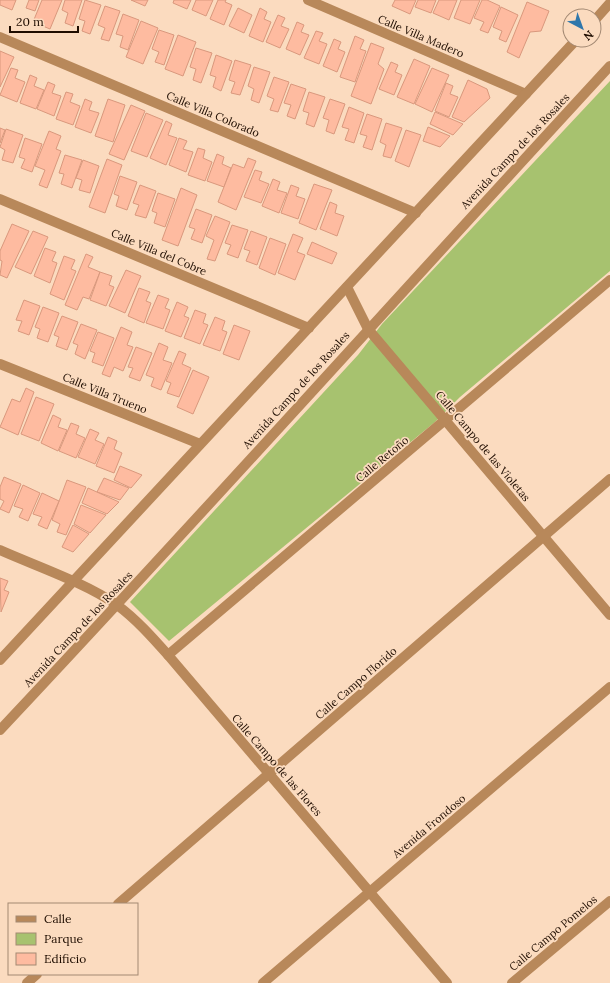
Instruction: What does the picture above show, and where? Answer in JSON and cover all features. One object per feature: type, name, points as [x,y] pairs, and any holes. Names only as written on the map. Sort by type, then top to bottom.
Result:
[{"type":"street","name":"Calle Villa Madero","points":[[308,0],[526,94]]},
{"type":"street","points":[[602,12],[610,3]]},
{"type":"street","name":"Calle Villa Colorado","points":[[0,37],[416,212]]},
{"type":"street","points":[[0,660],[569,48]]},
{"type":"street","name":"Avenida Campo de los Rosales","points":[[0,730],[117,605],[610,66]]},
{"type":"street","name":"Calle Villa del Cobre","points":[[0,199],[309,328]]},
{"type":"street","name":"Calle Retoño","points":[[168,655],[610,280]]},
{"type":"street","name":"Calle Campo de las Violetas","points":[[347,287],[368,329],[610,615]]},
{"type":"street","name":"Calle Villa Trueno","points":[[0,364],[200,444]]},
{"type":"street","name":"Calle Campo Florido","points":[[119,903],[610,479]]},
{"type":"street","name":"Calle Campo de las Flores","points":[[0,550],[95,592],[117,605],[139,623],[370,891],[447,983]]},
{"type":"street","name":"Avenida Frondoso","points":[[263,983],[610,687]]},
{"type":"street","name":"Calle Campo Pomelos","points":[[512,983],[610,901]]},
{"type":"street","points":[[27,983],[36,975]]},
{"type":"green space","points":[[610,81],[610,271],[460,397],[435,422],[169,641],[130,602],[358,355],[382,324]]},
{"type":"building","points":[[0,0],[16,0],[12,10],[0,5]]},
{"type":"building","points":[[29,0],[39,0],[35,11],[26,8]]},
{"type":"building","points":[[42,0],[62,0],[50,29],[33,22]]},
{"type":"building","points":[[65,0],[82,0],[73,26],[65,23],[68,13],[62,10]]},
{"type":"building","points":[[85,0],[101,5],[90,34],[82,31],[85,21],[79,19]]},
{"type":"building","points":[[131,0],[148,0],[145,6]]},
{"type":"building","points":[[174,0],[191,0],[187,9],[173,3]]},
{"type":"building","points":[[196,0],[213,0],[206,16],[192,10]]},
{"type":"building","points":[[218,0],[226,0],[225,2],[232,5],[224,25],[210,19]]},
{"type":"building","points":[[395,0],[416,0],[410,14],[392,6]]},
{"type":"building","points":[[418,0],[436,0],[431,13],[415,7]]},
{"type":"building","points":[[439,0],[457,0],[449,20],[433,13]]},
{"type":"building","points":[[461,0],[480,0],[470,24],[454,18]]},
{"type":"building","points":[[482,0],[487,0],[500,6],[488,33],[480,30],[484,22],[474,18]]},
{"type":"building","points":[[527,2],[549,11],[541,31],[530,32],[519,58],[507,52]]},
{"type":"building","points":[[105,6],[120,11],[109,41],[101,39],[105,28],[98,25]]},
{"type":"building","points":[[501,7],[518,15],[506,42],[499,39],[502,31],[493,27]]},
{"type":"building","points":[[238,8],[252,15],[244,33],[229,26]]},
{"type":"building","points":[[260,8],[267,12],[264,19],[271,22],[263,42],[249,36]]},
{"type":"building","points":[[123,14],[139,20],[128,50],[120,47],[123,36],[116,34]]},
{"type":"building","points":[[278,15],[285,18],[281,26],[289,29],[280,48],[266,42]]},
{"type":"building","points":[[141,21],[158,28],[143,64],[126,57]]},
{"type":"building","points":[[297,22],[304,25],[301,32],[309,35],[300,55],[286,49]]},
{"type":"building","points":[[159,30],[174,35],[164,65],[155,62],[159,52],[152,49]]},
{"type":"building","points":[[316,31],[323,33],[319,41],[327,44],[319,64],[304,58]]},
{"type":"building","points":[[178,35],[196,42],[183,76],[165,69]]},
{"type":"building","points":[[355,36],[364,40],[360,49],[366,51],[355,82],[340,77]]},
{"type":"building","points":[[334,39],[341,42],[338,49],[345,52],[337,72],[323,66]]},
{"type":"building","points":[[371,43],[384,48],[378,64],[384,69],[371,104],[351,96]]},
{"type":"building","points":[[196,48],[212,53],[201,83],[193,80],[196,69],[190,67]]},
{"type":"building","points":[[0,51],[14,57],[0,87]]},
{"type":"building","points":[[216,55],[232,61],[221,91],[213,87],[216,77],[210,75]]},
{"type":"building","points":[[414,59],[430,66],[414,104],[397,97]]},
{"type":"building","points":[[235,60],[251,65],[240,95],[231,93],[235,82],[229,80]]},
{"type":"building","points":[[391,62],[398,65],[395,72],[402,75],[394,95],[379,89]]},
{"type":"building","points":[[254,67],[270,72],[259,103],[251,100],[254,89],[248,86]]},
{"type":"building","points":[[11,68],[18,70],[15,78],[25,82],[17,102],[0,95]]},
{"type":"building","points":[[432,68],[449,75],[432,112],[415,104]]},
{"type":"building","points":[[30,75],[37,78],[34,86],[44,90],[36,109],[20,103]]},
{"type":"building","points":[[274,77],[289,82],[278,112],[270,110],[274,99],[267,96]]},
{"type":"building","points":[[468,80],[487,89],[490,98],[464,122],[452,117]]},
{"type":"building","points":[[48,82],[55,85],[52,93],[61,96],[54,116],[37,109]]},
{"type":"building","points":[[446,83],[453,86],[450,94],[458,97],[449,117],[435,111]]},
{"type":"building","points":[[291,84],[306,89],[295,119],[287,116],[291,105],[284,103]]},
{"type":"building","points":[[66,92],[73,94],[70,102],[80,106],[73,125],[56,119]]},
{"type":"building","points":[[309,92],[325,97],[314,127],[306,124],[309,113],[303,111]]},
{"type":"building","points":[[85,99],[92,102],[89,110],[99,113],[91,133],[75,127]]},
{"type":"building","points":[[108,99],[125,105],[113,142],[95,136]]},
{"type":"building","points":[[330,99],[345,104],[334,134],[326,131],[329,120],[323,118]]},
{"type":"building","points":[[131,105],[145,111],[124,160],[109,154]]},
{"type":"building","points":[[349,107],[364,113],[354,143],[345,140],[349,129],[342,127]]},
{"type":"building","points":[[435,112],[463,124],[453,135],[430,124]]},
{"type":"building","points":[[146,113],[163,120],[147,157],[131,151]]},
{"type":"building","points":[[367,114],[382,119],[372,150],[363,147],[367,136],[360,134]]},
{"type":"building","points":[[166,121],[172,124],[168,135],[177,138],[166,165],[150,158]]},
{"type":"building","points":[[386,123],[402,128],[391,158],[383,156],[386,145],[380,142]]},
{"type":"building","points":[[428,127],[450,136],[440,147],[423,141]]},
{"type":"building","points":[[0,128],[5,130],[0,143]]},
{"type":"building","points":[[6,129],[23,135],[13,163],[2,160],[5,150],[0,147]]},
{"type":"building","points":[[406,130],[421,135],[409,167],[395,161]]},
{"type":"building","points":[[49,131],[61,136],[56,149],[61,151],[47,188],[39,185],[45,170],[35,166]]},
{"type":"building","points":[[25,138],[42,144],[32,172],[21,168],[25,159],[19,157]]},
{"type":"building","points":[[179,138],[187,141],[183,149],[193,152],[186,172],[169,165]]},
{"type":"building","points":[[198,148],[205,150],[203,158],[212,162],[205,181],[188,175]]},
{"type":"building","points":[[217,154],[224,157],[222,164],[231,168],[224,187],[207,181]]},
{"type":"building","points":[[65,155],[82,160],[72,188],[61,184],[64,174],[59,173]]},
{"type":"building","points":[[248,158],[256,161],[236,210],[218,202],[233,164],[244,168]]},
{"type":"building","points":[[107,159],[122,165],[105,213],[89,207]]},
{"type":"building","points":[[83,160],[99,166],[90,193],[79,190],[82,180],[76,178]]},
{"type":"building","points":[[255,170],[262,172],[259,180],[269,184],[261,203],[244,197]]},
{"type":"building","points":[[120,176],[137,182],[127,210],[116,206],[119,196],[114,194]]},
{"type":"building","points":[[273,179],[280,182],[277,190],[287,193],[279,213],[262,206]]},
{"type":"building","points":[[314,184],[332,190],[316,230],[299,223]]},
{"type":"building","points":[[140,185],[156,191],[146,218],[135,215],[139,205],[133,203]]},
{"type":"building","points":[[291,185],[299,188],[296,196],[305,199],[298,219],[281,213]]},
{"type":"building","points":[[181,188],[197,195],[178,246],[162,240]]},
{"type":"building","points":[[158,193],[175,199],[165,227],[154,223],[157,213],[152,211]]},
{"type":"building","points":[[330,202],[337,205],[335,213],[344,216],[337,236],[320,229]]},
{"type":"building","points":[[196,209],[212,215],[202,243],[191,239],[195,229],[189,227]]},
{"type":"building","points":[[215,216],[230,222],[215,261],[207,259],[214,240],[206,236]]},
{"type":"building","points":[[12,224],[29,231],[7,278],[0,275],[2,261],[0,260],[0,251]]},
{"type":"building","points":[[232,225],[248,230],[238,258],[227,254],[231,245],[225,243]]},
{"type":"building","points":[[33,231],[48,237],[31,274],[15,267]]},
{"type":"building","points":[[251,231],[267,237],[257,265],[246,261],[250,251],[244,249]]},
{"type":"building","points":[[293,234],[303,238],[297,252],[305,255],[295,280],[278,273]]},
{"type":"building","points":[[270,238],[286,244],[275,275],[259,268]]},
{"type":"building","points":[[312,242],[337,253],[332,264],[307,254]]},
{"type":"building","points":[[45,248],[56,252],[52,261],[57,263],[50,283],[34,276]]},
{"type":"building","points":[[86,254],[93,257],[88,267],[100,272],[89,299],[83,297],[77,310],[65,305]]},
{"type":"building","points":[[64,256],[75,260],[71,269],[76,271],[64,300],[50,294]]},
{"type":"building","points":[[126,270],[141,276],[125,313],[109,306]]},
{"type":"building","points":[[100,272],[112,276],[109,285],[114,287],[106,306],[90,300]]},
{"type":"building","points":[[139,288],[150,292],[146,301],[151,303],[144,323],[128,316]]},
{"type":"building","points":[[158,295],[169,299],[165,308],[170,310],[163,329],[146,323]]},
{"type":"building","points":[[24,300],[40,306],[29,335],[18,331],[22,321],[16,320]]},
{"type":"building","points":[[177,302],[188,307],[184,316],[189,318],[181,337],[165,331]]},
{"type":"building","points":[[43,307],[59,313],[48,342],[37,338],[40,329],[35,327]]},
{"type":"building","points":[[195,310],[206,314],[203,323],[208,325],[200,344],[184,338]]},
{"type":"building","points":[[62,316],[78,322],[67,350],[56,346],[59,337],[54,335]]},
{"type":"building","points":[[215,317],[225,321],[222,330],[227,332],[220,351],[203,345]]},
{"type":"building","points":[[81,324],[97,330],[85,359],[75,354],[78,345],[73,343]]},
{"type":"building","points":[[234,325],[250,331],[239,360],[223,354]]},
{"type":"building","points":[[121,327],[132,332],[127,345],[133,347],[123,371],[114,367],[110,377],[102,374]]},
{"type":"building","points":[[98,332],[114,338],[103,366],[92,362],[95,353],[90,351]]},
{"type":"building","points":[[159,343],[168,347],[163,360],[172,363],[161,390],[151,386],[154,378],[146,375]]},
{"type":"building","points":[[136,347],[152,353],[140,381],[129,377],[133,368],[128,367]]},
{"type":"building","points":[[179,351],[186,354],[182,364],[191,368],[179,397],[167,393],[171,383],[166,381]]},
{"type":"building","points":[[193,370],[209,377],[193,414],[177,407]]},
{"type":"building","points":[[26,388],[34,392],[18,435],[0,427],[12,399],[20,402]]},
{"type":"building","points":[[36,397],[54,404],[39,441],[21,434]]},
{"type":"building","points":[[53,415],[61,419],[58,427],[67,430],[58,451],[41,443]]},
{"type":"building","points":[[71,423],[79,426],[76,434],[85,438],[76,458],[59,451]]},
{"type":"building","points":[[90,429],[99,433],[95,440],[104,444],[95,464],[78,457]]},
{"type":"building","points":[[108,437],[117,441],[114,449],[122,453],[114,473],[96,466]]},
{"type":"building","points":[[120,466],[142,475],[131,488],[114,480]]},
{"type":"building","points":[[4,477],[21,484],[9,513],[0,509],[4,501],[0,499],[0,487]]},
{"type":"building","points":[[104,478],[129,488],[120,500],[97,492]]},
{"type":"building","points":[[67,480],[86,487],[66,535],[57,532],[60,524],[52,520]]},
{"type":"building","points":[[23,485],[40,493],[28,521],[19,517],[23,509],[14,506]]},
{"type":"building","points":[[88,488],[119,502],[107,514],[82,503]]},
{"type":"building","points":[[42,493],[59,501],[47,529],[38,525],[42,517],[33,514]]},
{"type":"building","points":[[81,505],[106,515],[90,533],[74,524]]},
{"type":"building","points":[[73,525],[89,534],[73,552],[62,547]]},
{"type":"building","points":[[0,578],[8,581],[4,590],[9,592],[1,612]]}]
